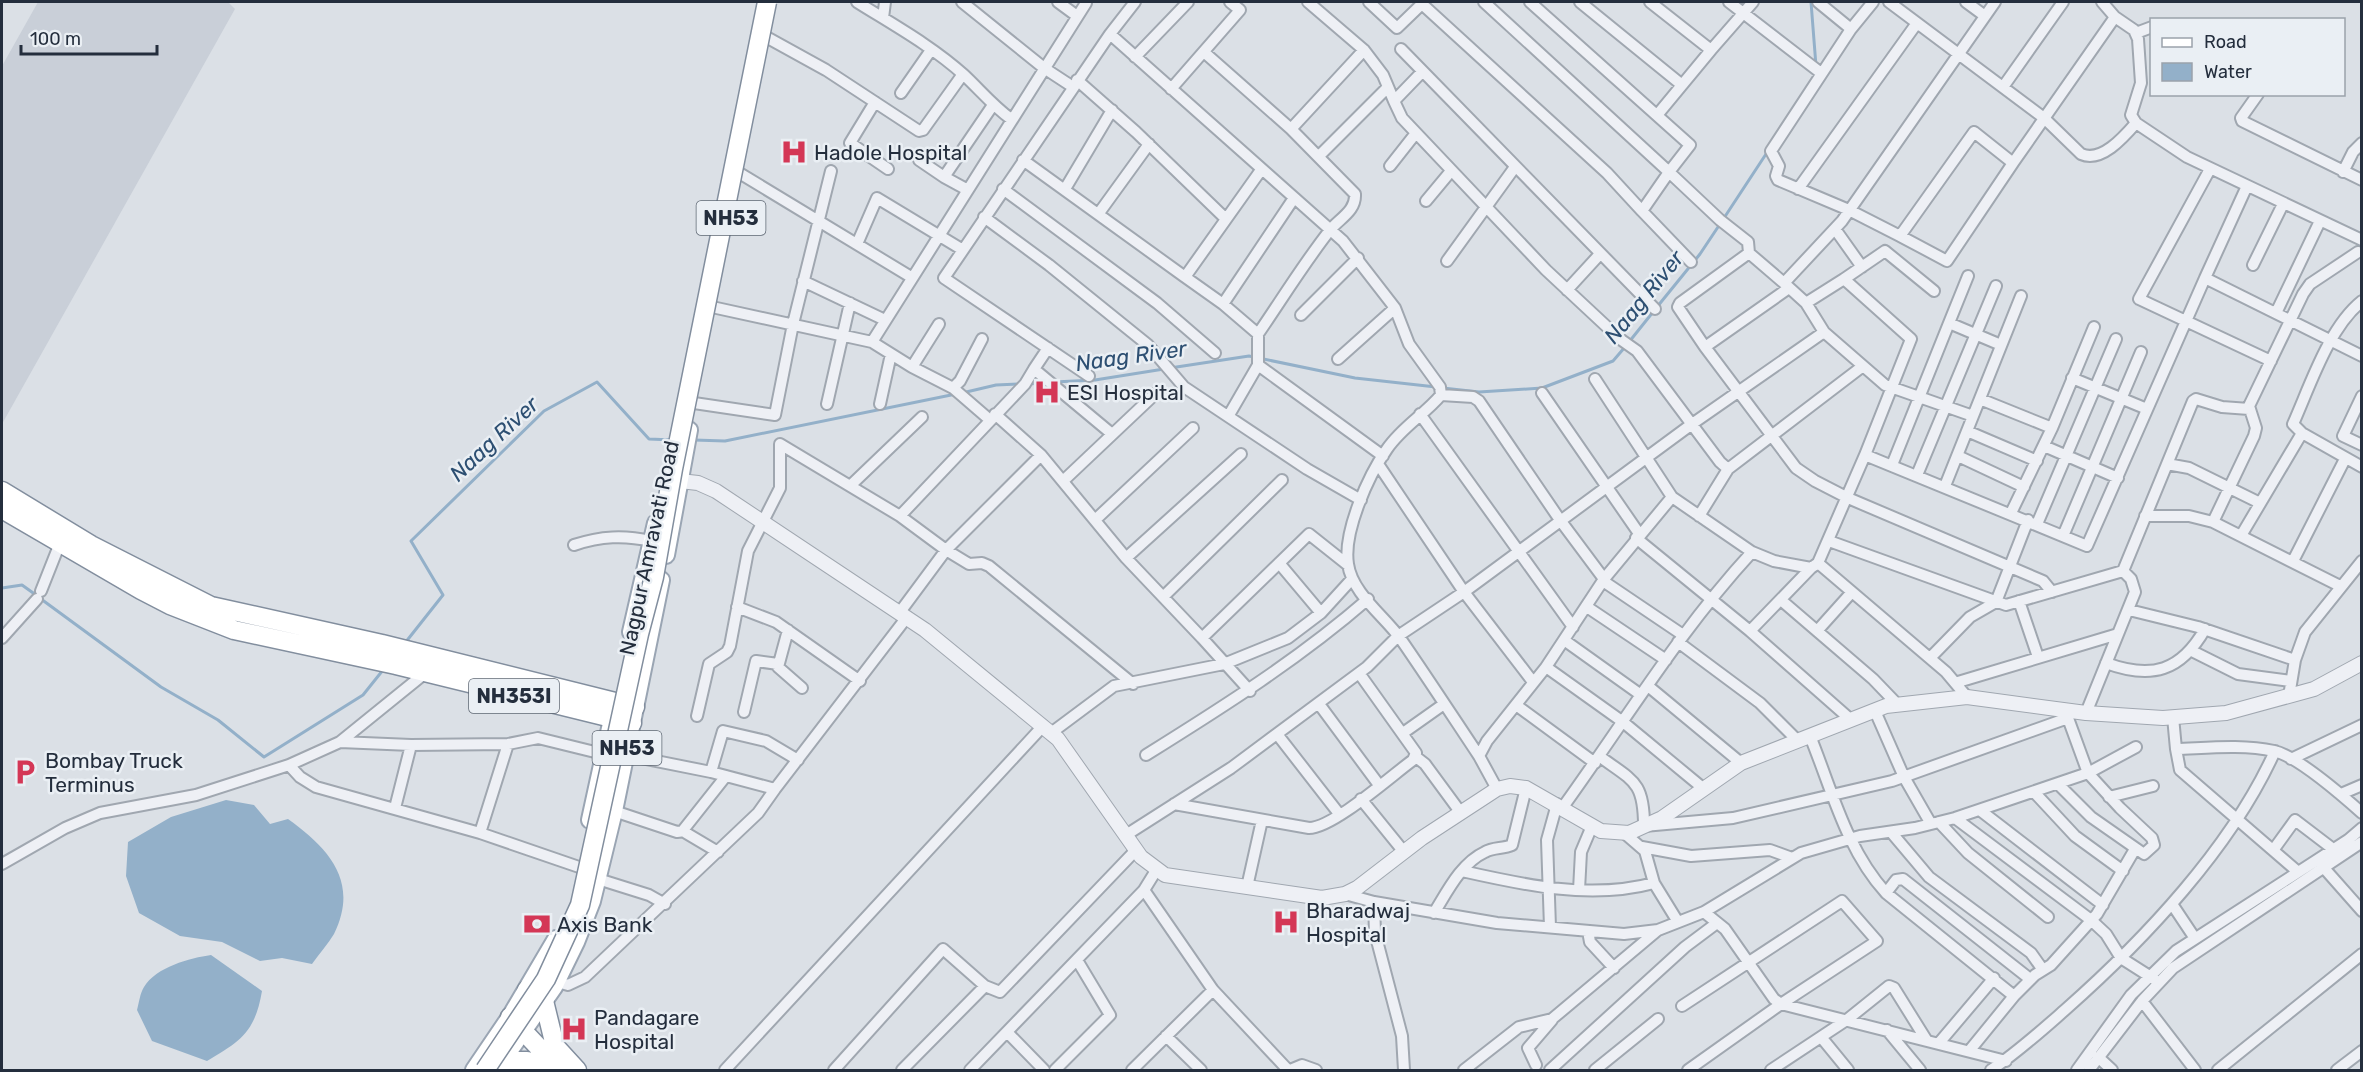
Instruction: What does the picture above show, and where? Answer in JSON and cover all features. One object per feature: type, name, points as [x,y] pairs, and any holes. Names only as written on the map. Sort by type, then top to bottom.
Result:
[{"type":"highway","points":[[484,1071],[546,979],[580,905],[639,634],[654,577],[673,469],[767,2]]},
{"type":"highway","points":[[2,491],[101,550],[211,606],[395,656]]},
{"type":"highway","points":[[2,509],[141,590],[212,622],[234,630],[395,656]]},
{"type":"highway","name":"NH353I","points":[[395,656],[616,701],[634,715]]},
{"type":"highway","name":"NH353I","points":[[395,656],[424,674],[612,720],[634,715]]},
{"type":"highway","points":[[527,990],[544,1001],[555,1046],[578,1071]]},
{"type":"highway","points":[[510,1017],[559,1069]]},
{"type":"highway","points":[[499,1066],[527,1060],[559,1069]]},
{"type":"main road","name":"Nagpur Amravati Road","points":[[499,1066],[557,982],[576,942],[598,879],[634,715],[759,2]]},
{"type":"main road","name":"Nagpur Amravati Road","points":[[681,440],[694,403],[774,2]]},
{"type":"main road","name":"Nagpur Amravati Road","points":[[474,1071],[527,990],[560,931],[572,901],[651,541],[674,480]]},
{"type":"street","points":[[856,2],[931,50],[963,74],[993,105],[1011,119]]},
{"type":"street","points":[[883,18],[885,2]]},
{"type":"street","points":[[962,2],[1044,68],[1075,84],[1112,110],[1226,219]]},
{"type":"street","points":[[1058,2],[1077,16]]},
{"type":"street","points":[[1089,376],[944,278],[1075,84],[1135,2]]},
{"type":"street","points":[[1135,57],[1188,2]]},
{"type":"street","points":[[1171,89],[1244,6],[1230,2]]},
{"type":"street","points":[[1308,2],[1364,50],[1383,75],[1402,118],[1451,171],[1567,290],[1620,339],[1633,348],[1720,462],[1728,469]]},
{"type":"street","points":[[1369,2],[1397,28],[1423,3],[1607,173],[1691,262]]},
{"type":"street","points":[[1484,2],[1720,220],[1748,242],[1749,253],[1806,303],[1824,332],[1863,366],[1886,385],[1973,416]]},
{"type":"street","points":[[1530,2],[1690,145],[1642,211]]},
{"type":"street","points":[[1580,2],[1682,85]]},
{"type":"street","points":[[1650,2],[1711,50]]},
{"type":"street","points":[[1729,2],[1821,73]]},
{"type":"street","points":[[1658,114],[1753,2]]},
{"type":"street","points":[[1818,2],[1851,29]]},
{"type":"street","points":[[1873,2],[1821,73],[1771,152],[1779,166],[1776,178],[1849,210],[1947,261],[2115,17]]},
{"type":"street","points":[[1890,2],[2044,118],[2081,154],[2088,157],[2099,155],[2120,140],[2136,123]]},
{"type":"street","points":[[1966,2],[1984,16]]},
{"type":"street","points":[[1705,347],[1786,285],[1834,229],[1995,2]]},
{"type":"street","points":[[2003,87],[2063,2]]},
{"type":"street","points":[[2102,2],[2115,17],[2136,33],[2141,83],[2131,109],[2136,123],[2187,158],[2360,240],[2360,255],[2310,284],[2303,294],[2251,405],[2256,428],[2254,436],[2213,522]]},
{"type":"street","points":[[872,342],[937,234],[1086,3]]},
{"type":"street","points":[[1798,189],[1917,23]]},
{"type":"street","points":[[2136,33],[2150,27]]},
{"type":"street","points":[[1110,34],[1343,241],[1395,308],[1409,344],[1441,391],[1477,399],[1603,580],[1681,639],[1804,739],[1833,794],[1849,840],[1866,868],[1886,893],[2014,996]]},
{"type":"street","points":[[768,38],[826,70],[919,131],[923,130],[963,74]]},
{"type":"street","points":[[1401,49],[1655,309]]},
{"type":"street","points":[[901,93],[931,50]]},
{"type":"street","points":[[1291,129],[1364,50]]},
{"type":"street","points":[[1205,53],[1291,129],[1355,194],[1353,207],[1331,229],[1259,337],[1258,363],[1229,416]]},
{"type":"street","points":[[1319,156],[1422,72]]},
{"type":"street","points":[[2257,96],[2241,118],[2242,121],[2361,180]]},
{"type":"street","points":[[875,102],[850,143],[888,169]]},
{"type":"street","points":[[944,177],[993,105]]},
{"type":"street","points":[[1065,189],[1112,110]]},
{"type":"street","points":[[1900,236],[1974,132],[2013,163]]},
{"type":"street","points":[[1390,166],[1416,133]]},
{"type":"street","points":[[2343,172],[2353,152],[2361,143]]},
{"type":"street","points":[[1099,213],[1149,144]]},
{"type":"street","points":[[919,160],[966,189]]},
{"type":"street","points":[[1023,160],[1224,304],[1259,337]]},
{"type":"street","points":[[1447,261],[1515,167]]},
{"type":"street","points":[[2210,169],[2139,299],[2271,361]]},
{"type":"street","points":[[1185,277],[1261,170]]},
{"type":"street","points":[[694,403],[775,415],[793,324],[831,171]]},
{"type":"street","points":[[1426,201],[1451,171]]},
{"type":"street","points":[[741,174],[911,277]]},
{"type":"street","points":[[1865,454],[2087,546],[2247,186]]},
{"type":"street","points":[[1004,189],[1157,303],[1215,353]]},
{"type":"street","points":[[857,244],[877,198],[963,250]]},
{"type":"street","points":[[1224,304],[1294,198]]},
{"type":"street","points":[[2253,265],[2283,204]]},
{"type":"street","points":[[984,218],[1049,265],[1148,345],[1184,387],[1308,469],[1361,500]]},
{"type":"street","points":[[2276,313],[2320,221]]},
{"type":"street","points":[[1834,229],[1862,267]]},
{"type":"street","points":[[1806,303],[1885,251],[1934,291]]},
{"type":"street","points":[[1749,253],[1679,305],[1680,311],[1771,436],[1804,475],[1848,498],[2043,581],[2052,592]]},
{"type":"street","points":[[1567,290],[1600,254]]},
{"type":"street","points":[[1301,315],[1358,258]]},
{"type":"street","points":[[1892,465],[1968,276]]},
{"type":"street","points":[[2205,278],[2361,356]]},
{"type":"street","points":[[1750,632],[1814,565],[1829,541],[1911,339],[1844,279]]},
{"type":"street","points":[[803,281],[885,320]]},
{"type":"street","points":[[1917,475],[1996,286]]},
{"type":"street","points":[[2289,287],[2303,294]]},
{"type":"street","points":[[1946,486],[2021,296]]},
{"type":"street","points":[[2361,301],[2348,312],[2293,424],[2302,433],[2361,467]]},
{"type":"street","points":[[826,404],[850,303]]},
{"type":"street","points":[[712,307],[872,342],[954,390],[965,400],[993,417],[1041,454],[1126,558],[1250,691]]},
{"type":"street","points":[[1338,359],[1395,308]]},
{"type":"street","points":[[1949,323],[2001,345]]},
{"type":"street","points":[[912,367],[939,324]]},
{"type":"street","points":[[2011,513],[2044,446],[2094,327]]},
{"type":"street","points":[[1126,835],[1319,704],[1359,673],[1398,636],[1464,592],[1692,424],[1824,332]]},
{"type":"street","points":[[954,390],[982,339]]},
{"type":"street","points":[[1930,658],[1970,617],[1996,603],[2008,567],[2067,456],[2116,339]]},
{"type":"street","points":[[900,516],[1025,384],[1047,348]]},
{"type":"street","points":[[2064,536],[2141,352]]},
{"type":"street","points":[[880,404],[891,354]]},
{"type":"street","points":[[1258,363],[1380,460],[1464,592],[1533,682]]},
{"type":"street","points":[[1699,516],[1728,469],[1863,366]]},
{"type":"street","points":[[1034,369],[1112,434]]},
{"type":"street","points":[[2072,378],[2147,409]]},
{"type":"street","points":[[1595,379],[1672,497],[1752,552],[1774,561],[1814,565],[1852,592],[1958,682],[1967,697]]},
{"type":"street","points":[[1441,391],[1420,414],[1406,425],[1380,460],[1361,500],[1347,548],[1348,565],[1352,579],[1398,636],[1479,756],[1497,789]]},
{"type":"street","points":[[1542,393],[1638,536],[1850,719]]},
{"type":"street","points":[[1063,481],[1155,394]]},
{"type":"street","points":[[2361,396],[2343,436],[2361,445]]},
{"type":"street","points":[[1980,399],[2052,428]]},
{"type":"street","points":[[2123,571],[2194,399],[2222,407],[2251,405]]},
{"type":"street","points":[[1420,414],[1573,627]]},
{"type":"street","points":[[851,485],[922,417]]},
{"type":"street","points":[[1095,520],[1193,428]]},
{"type":"street","points":[[1967,431],[2037,461]]},
{"type":"street","points":[[2242,534],[2302,433]]},
{"type":"street","points":[[697,716],[709,664],[727,652],[748,551],[780,488],[780,444],[900,516],[969,564],[982,563],[989,566],[1133,684]]},
{"type":"street","points":[[2044,446],[2118,478]]},
{"type":"street","points":[[1126,558],[1241,453]]},
{"type":"street","points":[[557,982],[568,985],[585,977],[665,904],[758,813],[860,681],[946,550],[1041,454]]},
{"type":"street","points":[[1958,456],[2024,487]]},
{"type":"street","points":[[2293,561],[2345,459]]},
{"type":"street","points":[[2167,464],[2189,468],[2260,503]]},
{"type":"street","points":[[674,480],[716,491],[765,521],[903,615],[1047,729],[1058,739],[1136,850],[1165,875],[1322,898],[1345,894],[1434,913],[1550,927],[1624,934],[1658,930],[1704,912],[1801,853],[1981,811],[2088,773],[2136,747]]},
{"type":"street","points":[[1162,597],[1282,480]]},
{"type":"street","points":[[1479,756],[1546,667],[1603,580],[1672,497]]},
{"type":"street","points":[[2145,516],[2199,517],[2213,522],[2242,534],[2340,586]]},
{"type":"street","points":[[1202,638],[1309,534],[1348,565]]},
{"type":"street","points":[[574,544],[624,536],[651,541]]},
{"type":"street","points":[[1829,541],[2006,605],[2123,571]]},
{"type":"street","points":[[2,638],[39,595],[60,543]]},
{"type":"street","points":[[1550,927],[1548,840],[1560,806],[1597,760],[1647,686],[1711,599],[1752,552]]},
{"type":"street","points":[[2289,696],[2295,660],[2305,632],[2361,561]]},
{"type":"street","points":[[1279,563],[1321,613]]},
{"type":"street","points":[[2086,713],[2128,610],[2135,585],[2123,571]]},
{"type":"street","points":[[726,1071],[1047,729],[1114,686],[1224,664],[1288,638],[1321,613],[1352,579]]},
{"type":"street","points":[[1817,631],[1852,592]]},
{"type":"street","points":[[1146,755],[1250,691],[1329,633],[1368,599]]},
{"type":"street","points":[[1781,600],[1898,705]]},
{"type":"street","points":[[2019,601],[2038,657]]},
{"type":"street","points":[[737,607],[764,616],[788,630],[860,681]]},
{"type":"street","points":[[1587,607],[1666,660]]},
{"type":"street","points":[[2128,610],[2205,629],[2295,660]]},
{"type":"street","points":[[2106,663],[2145,670],[2169,668],[2192,651],[2205,629]]},
{"type":"street","points":[[788,630],[778,664],[780,669],[802,688]]},
{"type":"street","points":[[1958,682],[2118,634]]},
{"type":"street","points":[[1564,640],[1641,695]]},
{"type":"street","points":[[2192,651],[2238,674],[2291,681]]},
{"type":"street","points":[[744,712],[756,661],[778,664]]},
{"type":"street","points":[[1345,894],[1497,789],[1510,786],[1526,788],[1601,831],[1629,833],[1662,818],[1741,763],[1850,719],[1898,705],[1967,697],[2067,714],[2173,717],[2226,714],[2314,689],[2361,663]]},
{"type":"street","points":[[1546,667],[1623,722],[1704,789]]},
{"type":"street","points":[[1359,673],[1415,750],[1416,757],[1425,764],[1461,813]]},
{"type":"street","points":[[2,864],[65,828],[100,813],[196,795],[289,765],[340,741],[424,674]]},
{"type":"street","points":[[1647,686],[1741,763]]},
{"type":"street","points":[[1319,704],[1379,785]]},
{"type":"street","points":[[1403,733],[1444,704]]},
{"type":"street","points":[[1516,705],[1640,788],[1644,805],[1644,826]]},
{"type":"street","points":[[1875,711],[1904,777],[1935,823],[1968,853],[2048,917]]},
{"type":"street","points":[[2058,784],[2091,817],[2135,849],[2144,854],[2154,842],[2088,773],[2067,714]]},
{"type":"street","points":[[1644,826],[1682,825],[1733,818],[1904,777],[2067,714]]},
{"type":"street","points":[[2173,717],[2180,770],[2297,871]]},
{"type":"street","points":[[2290,759],[2361,725]]},
{"type":"street","points":[[711,772],[723,731],[766,741],[798,760]]},
{"type":"street","points":[[1277,734],[1340,815]]},
{"type":"street","points":[[340,741],[411,745],[508,744],[538,738],[603,754]]},
{"type":"street","points":[[480,833],[508,744]]},
{"type":"street","points":[[395,808],[411,745]]},
{"type":"street","points":[[2176,749],[2221,747],[2275,751],[2341,794],[2361,813]]},
{"type":"street","points":[[1991,1071],[2006,1061],[2121,958],[2172,904],[2237,820],[2260,785],[2275,751]]},
{"type":"street","points":[[626,754],[711,772],[775,789]]},
{"type":"street","points":[[1174,804],[1316,828],[1340,815],[1416,757]]},
{"type":"street","points":[[289,765],[300,777],[316,787],[480,833],[579,867]]},
{"type":"street","points":[[685,831],[686,826],[726,776]]},
{"type":"street","points":[[2341,794],[2361,785]]},
{"type":"street","points":[[2109,797],[2153,786]]},
{"type":"street","points":[[1434,913],[1462,871],[1485,852],[1512,845],[1526,788]]},
{"type":"street","points":[[2034,792],[2075,836],[2123,870]]},
{"type":"street","points":[[1361,799],[1404,852]]},
{"type":"street","points":[[614,811],[677,832],[685,831],[718,852]]},
{"type":"street","points":[[1981,811],[2103,905]]},
{"type":"street","points":[[1955,818],[2091,920],[2106,934],[2121,958],[2159,982]]},
{"type":"street","points":[[1247,887],[1262,820]]},
{"type":"street","points":[[2274,849],[2295,820],[2333,849]]},
{"type":"street","points":[[1579,890],[1581,852],[1592,826]]},
{"type":"street","points":[[2077,1071],[2148,976],[2194,937],[2333,849],[2361,828]]},
{"type":"street","points":[[1623,832],[1642,847],[1691,856],[1770,849],[1792,858]]},
{"type":"street","points":[[1891,832],[1929,877],[2031,953],[2043,970]]},
{"type":"street","points":[[2089,1071],[2159,982],[2200,948],[2361,842]]},
{"type":"street","points":[[1642,847],[1654,883],[1678,922]]},
{"type":"street","points":[[1970,1050],[2014,996],[2030,979],[2051,965],[2091,920],[2103,905],[2135,849]]},
{"type":"street","points":[[841,1068],[943,949],[985,986],[1000,992],[1136,850]]},
{"type":"street","points":[[2324,868],[2361,911]]},
{"type":"street","points":[[970,1071],[1144,890],[1157,869]]},
{"type":"street","points":[[1462,871],[1548,888],[1579,890],[1637,887],[1654,883]]},
{"type":"street","points":[[598,879],[649,895],[665,904]]},
{"type":"street","points":[[1886,893],[1896,880],[1903,879],[2030,979]]},
{"type":"street","points":[[1144,890],[1213,990],[1289,1071],[1302,1065],[1316,1071]]},
{"type":"street","points":[[1682,1006],[1842,901],[1877,941],[1781,1004],[1688,1071]]},
{"type":"street","points":[[1374,902],[1375,933],[1402,1036],[1404,1071]]},
{"type":"street","points":[[2172,904],[2194,937]]},
{"type":"street","points":[[1704,912],[1717,923],[1749,960],[1774,999],[1781,1004],[1848,1018],[2006,1061]]},
{"type":"street","points":[[1550,1071],[1685,947],[1717,923]]},
{"type":"street","points":[[1534,1069],[1528,1048],[1552,1019],[1658,930]]},
{"type":"street","points":[[1588,931],[1590,942],[1614,968]]},
{"type":"street","points":[[2218,1071],[2361,954]]},
{"type":"street","points":[[1055,1071],[1110,1015],[1077,960]]},
{"type":"street","points":[[1939,1043],[1994,978]]},
{"type":"street","points":[[902,1071],[985,986]]},
{"type":"street","points":[[1774,1070],[1848,1018],[1887,987],[1892,986],[1927,1041]]},
{"type":"street","points":[[1132,1071],[1213,990]]},
{"type":"street","points":[[2142,1001],[2195,1071]]},
{"type":"street","points":[[1472,1068],[1519,1028],[1552,1019]]},
{"type":"street","points":[[1595,1071],[1658,1019]]},
{"type":"street","points":[[1887,1030],[1920,1071]]},
{"type":"street","points":[[1007,1032],[1044,1071]]},
{"type":"street","points":[[1166,1036],[1201,1071]]},
{"type":"street","points":[[1821,1037],[1848,1071]]},
{"type":"street","points":[[2337,1071],[2361,1051]]},
{"type":"street","points":[[2098,1058],[2112,1071]]},
{"type":"shaded area","points":[[38,2],[228,2],[235,9],[2,424],[2,66]]},
{"type":"water","points":[[226,800],[254,805],[270,824],[288,819],[316,842],[336,868],[343,898],[341,915],[334,934],[312,964],[282,958],[260,961],[222,942],[180,936],[139,913],[126,876],[128,842],[171,817]]},
{"type":"water","points":[[211,955],[262,991],[255,1016],[245,1034],[207,1061],[152,1041],[137,1010],[143,989],[157,974],[184,961]]},
{"type":"waterway","name":"Naag River","points":[[1811,2],[1816,66]]},
{"type":"waterway","name":"Naag River","points":[[1724,218],[1768,151]]},
{"type":"waterway","name":"Naag River","points":[[1657,307],[1700,254],[1720,224]]},
{"type":"waterway","name":"Naag River","points":[[1629,342],[1653,312]]},
{"type":"waterway","name":"Naag River","points":[[1443,388],[1479,392],[1542,388],[1613,361],[1625,347]]},
{"type":"waterway","name":"Naag River","points":[[1170,368],[1249,356],[1355,378],[1436,387]]},
{"type":"waterway","name":"Naag River","points":[[1054,382],[1095,380],[1164,369]]},
{"type":"waterway","name":"Naag River","points":[[405,643],[443,595],[411,541],[544,411],[597,382],[649,439],[673,440]]},
{"type":"waterway","name":"Naag River","points":[[1027,384],[1045,383]]},
{"type":"waterway","name":"Naag River","points":[[962,393],[996,385],[1021,384]]},
{"type":"waterway","name":"Naag River","points":[[694,440],[725,441],[956,394]]},
{"type":"waterway","name":"Naag River","points":[[2,588],[22,585],[36,595]]},
{"type":"waterway","name":"Naag River","points":[[41,599],[161,687],[218,720],[264,757],[363,695],[383,670]]},
{"type":"place","name":"Hadole Hospital","points":[[794,152]]},
{"type":"place","name":"ESI Hospital","points":[[1047,392]]},
{"type":"place","name":"Bombay Truck Terminus","points":[[25,772]]},
{"type":"place","name":"Bharadwaj Hospital","points":[[1286,922]]},
{"type":"place","name":"Axis Bank","points":[[537,924]]},
{"type":"place","name":"Pandagare Hospital","points":[[574,1029]]}]
